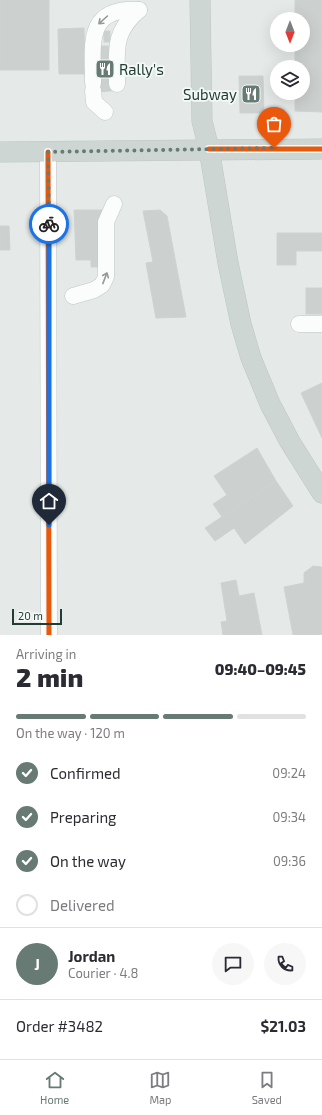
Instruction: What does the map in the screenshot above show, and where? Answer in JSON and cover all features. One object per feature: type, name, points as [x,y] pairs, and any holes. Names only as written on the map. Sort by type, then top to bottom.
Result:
[{"type":"main road","points":[[200,0],[201,114],[204,133],[210,149],[232,286],[241,324],[251,358],[270,404],[290,442],[322,493]]},
{"type":"main road","points":[[0,152],[322,149]]},
{"type":"street","points":[[105,112],[94,102],[93,38],[95,30],[102,20],[112,13],[128,9],[139,10],[126,23],[118,38],[117,84]]},
{"type":"street","points":[[48,152],[49,635]]},
{"type":"street","points":[[73,296],[94,290],[105,280],[107,272],[106,222],[114,204]]},
{"type":"street","points":[[299,324],[321,324]]},
{"type":"building","points":[[0,0],[49,0],[49,70],[0,70]]},
{"type":"building","points":[[295,0],[322,0],[322,112],[295,111],[295,100],[310,100],[310,60],[295,60],[295,52],[310,52],[310,12],[295,12]]},
{"type":"building","points":[[84,28],[85,74],[59,74],[58,29]]},
{"type":"building","points":[[104,31],[110,31],[110,42],[104,42]]},
{"type":"building","name":"Rally's","points":[[101,46],[109,46],[109,55],[122,84],[122,90],[97,92]]},
{"type":"building","name":"Subway","points":[[239,76],[263,76],[264,113],[240,113]]},
{"type":"building","points":[[74,210],[102,210],[102,251],[98,267],[91,267],[91,260],[76,260]]},
{"type":"building","points":[[160,210],[167,216],[186,317],[156,318],[146,263],[153,262],[143,211]]},
{"type":"building","points":[[0,226],[9,226],[10,250],[0,250]]},
{"type":"building","points":[[277,233],[322,233],[322,251],[296,251],[296,265],[277,265]]},
{"type":"building","points":[[306,288],[322,288],[322,314],[306,314]]},
{"type":"building","points":[[322,383],[322,438],[301,393]]},
{"type":"building","points":[[257,448],[276,481],[222,517],[213,504],[227,495],[214,476]]},
{"type":"building","points":[[276,481],[293,506],[245,544],[234,528],[215,541],[205,528]]},
{"type":"building","points":[[313,566],[322,567],[322,635],[293,635],[284,587],[304,583],[304,573]]},
{"type":"building","points":[[236,580],[239,596],[254,593],[262,635],[223,635],[221,622],[227,621],[221,583]]},
{"type":"cycle path","points":[[209,149],[322,149]]},
{"type":"cycle path","points":[[48,152],[49,635]]},
{"type":"way so far","points":[[49,224],[48,152],[274,148]]},
{"type":"place","name":"Rally's","points":[[105,69]]},
{"type":"place","name":"Subway","points":[[251,94]]},
{"type":"route","points":[[49,224],[49,525]]}]
